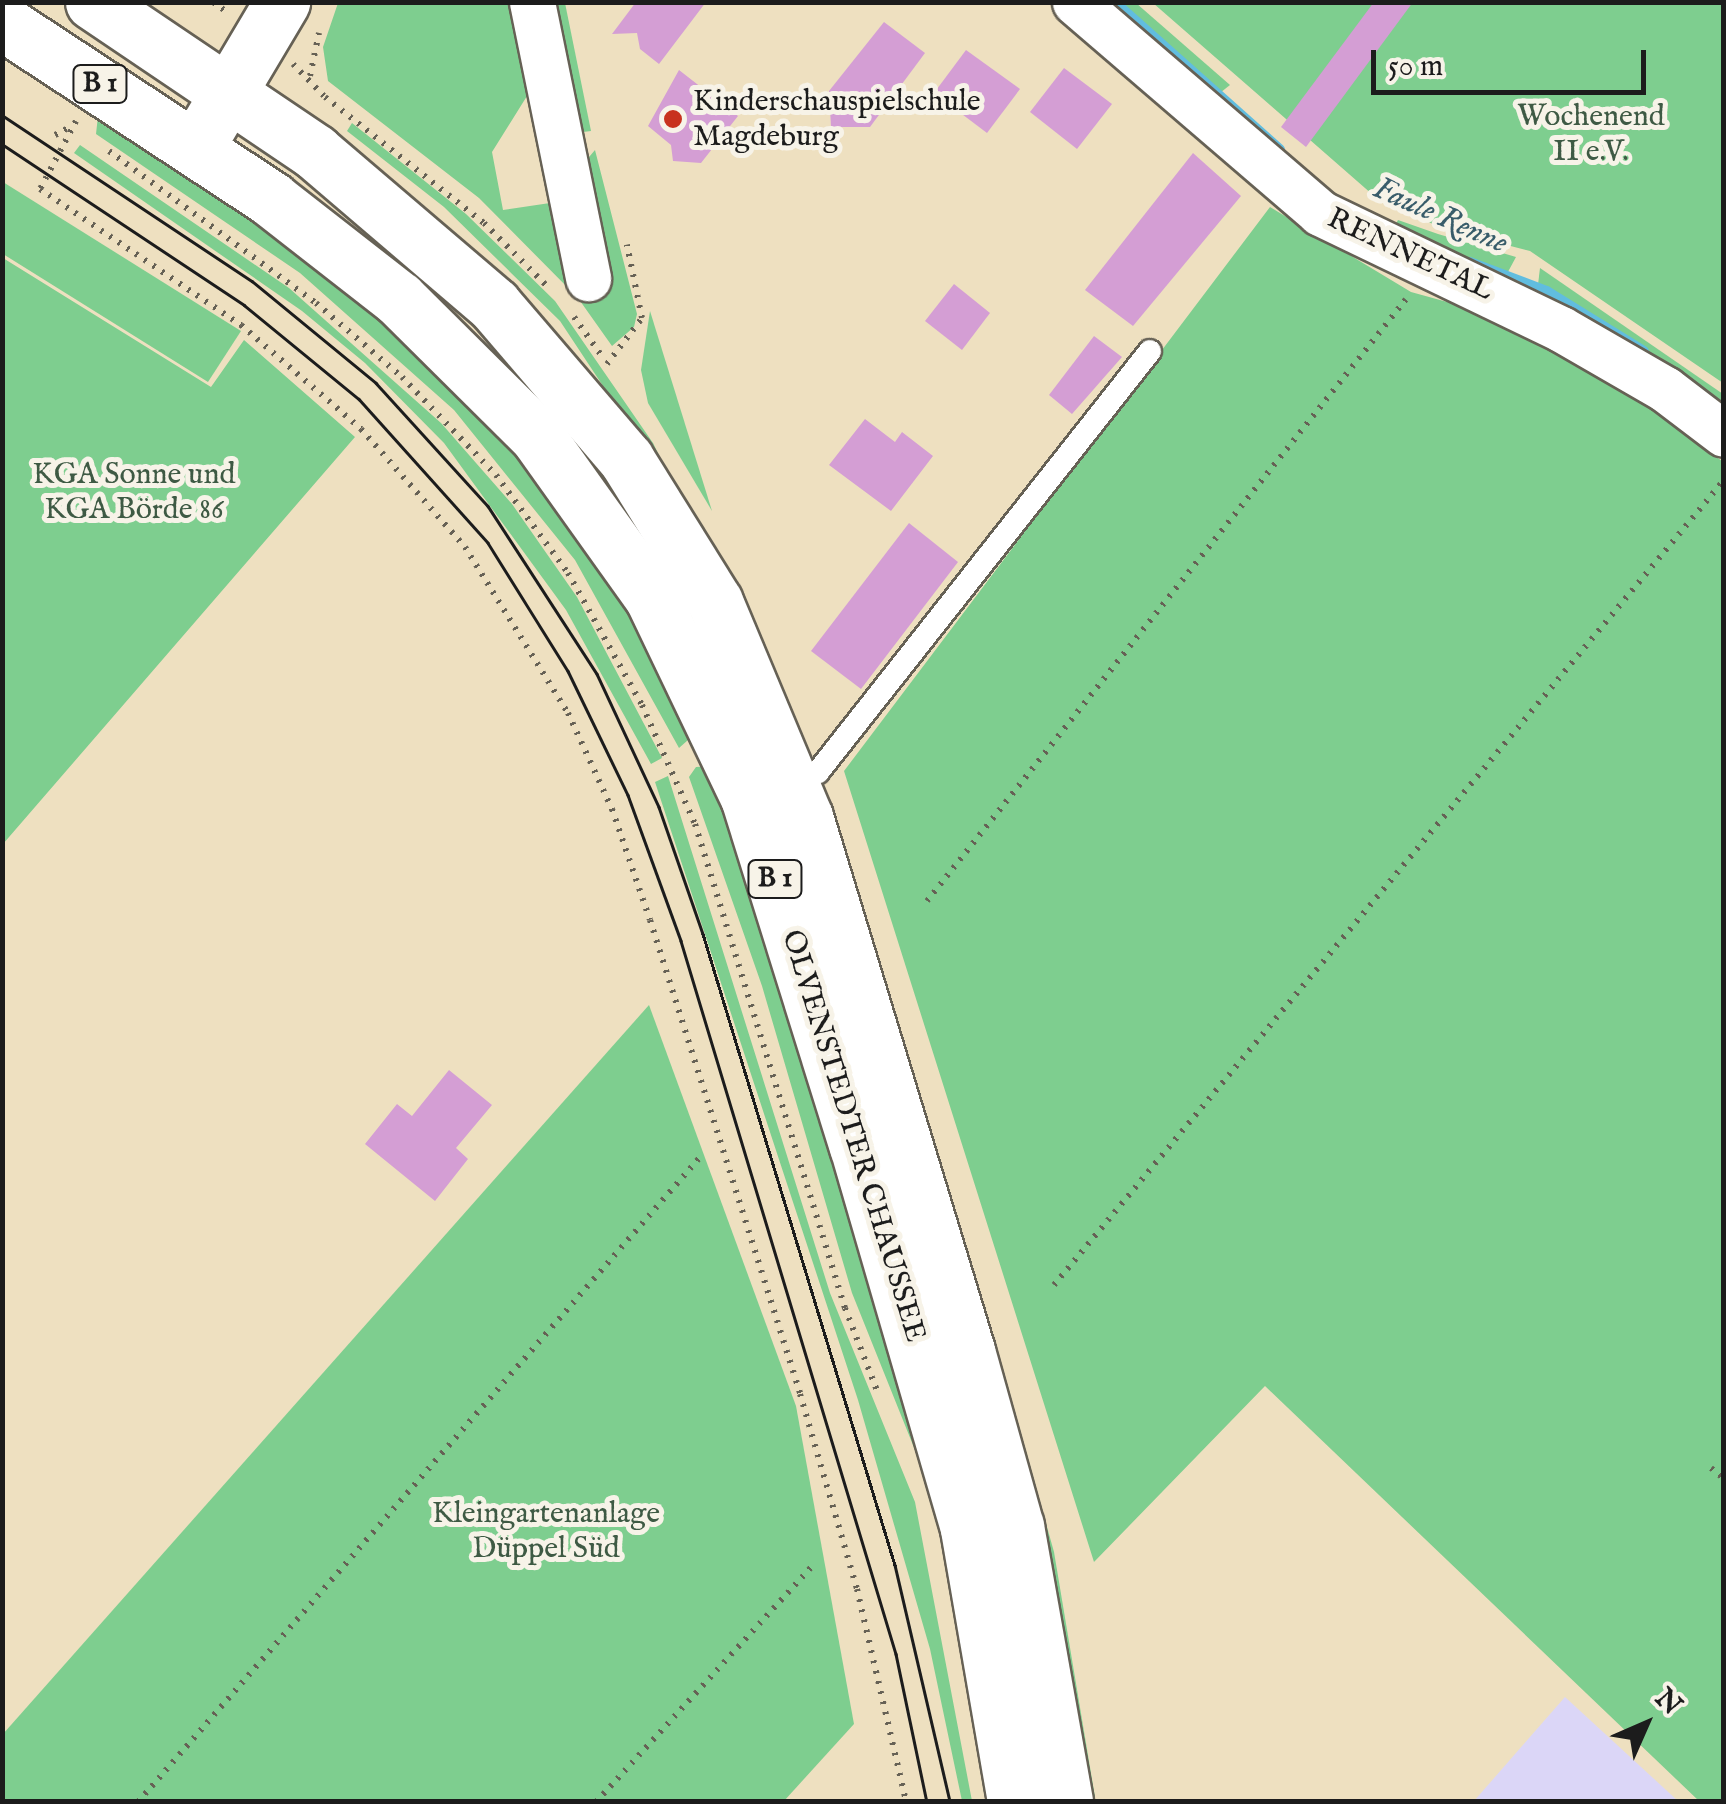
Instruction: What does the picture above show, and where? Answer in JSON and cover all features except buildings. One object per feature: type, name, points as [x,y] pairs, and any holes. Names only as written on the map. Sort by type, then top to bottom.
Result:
[{"type":"main road","name":"B 1","points":[[93,2],[231,94]]},
{"type":"main road","points":[[196,148],[231,94],[304,10]]},
{"type":"main road","name":"B 1","points":[[2,22],[196,148]]},
{"type":"main road","name":"OLVENSTEDTER CHAUSSEE","points":[[231,94],[315,152],[448,260],[582,404],[626,459],[715,602],[792,780],[1016,1526],[1065,1802]]},
{"type":"main road","name":"OLVENSTEDTER CHAUSSEE","points":[[196,148],[400,299],[500,394],[626,556],[696,677],[773,872],[958,1486],[1015,1802]]},
{"type":"street","points":[[532,2],[588,278]]},
{"type":"street","name":"RENNETAL","points":[[1075,2],[1320,213],[1560,329],[1664,390],[1724,434]]},
{"type":"lane","points":[[792,780],[818,772],[1150,351]]},
{"type":"path","points":[[304,10],[310,76]]},
{"type":"path","points":[[56,135],[74,126]]},
{"type":"path","points":[[74,126],[89,137]]},
{"type":"path","points":[[74,126],[40,189],[241,325],[361,430],[465,547],[568,713],[644,902],[800,1394],[861,1606],[906,1802]]},
{"type":"path","name":"OLVENSTEDTER CHAUSSEE","points":[[105,148],[316,303],[402,376],[496,475],[568,572],[642,705],[695,824],[844,1308],[885,1406]]},
{"type":"path","points":[[927,901],[1411,292]]},
{"type":"path","points":[[2,464],[2,483]]},
{"type":"path","points":[[1054,1286],[1724,480]]},
{"type":"path","points":[[138,1802],[700,1157]]},
{"type":"path","points":[[1711,1468],[1724,1479]]},
{"type":"path","points":[[596,1802],[815,1563]]},
{"type":"shaded area","points":[[1565,1697],[1678,1801],[1474,1801]]},
{"type":"green space","points":[[338,3],[514,3],[532,88],[492,152],[503,210],[550,203],[595,150],[637,314],[634,327],[612,346],[578,298],[479,198],[328,81],[323,47]]},
{"type":"green space","points":[[548,3],[565,3],[591,131],[575,133]]},
{"type":"green space","points":[[1101,3],[1136,3],[1230,85],[1211,100]]},
{"type":"green space","name":"Wochenend II e.V.","points":[[1153,3],[1723,3],[1723,383],[1530,251],[1441,228],[1373,195]]},
{"type":"green space","points":[[98,116],[372,299],[570,507],[696,732],[688,740],[679,748],[575,560],[454,410],[300,273],[96,134]]},
{"type":"green space","points":[[352,123],[466,214],[555,301],[653,443],[689,516],[560,321],[444,207],[347,131]]},
{"type":"green space","points":[[80,145],[289,288],[441,423],[512,504],[577,597],[662,758],[651,764],[566,610],[444,443],[365,363],[302,311],[74,153]]},
{"type":"green space","points":[[3,182],[241,331],[208,382],[3,254]]},
{"type":"green space","points":[[1270,207],[1411,292],[1487,313],[1639,395],[1723,462],[1723,1801],[1699,1801],[1265,1386],[1094,1562],[844,771]]},
{"type":"green space","points":[[1398,220],[1516,257],[1502,283],[1388,239]]},
{"type":"green space","name":"KGA Sonne und KGA Börde 86","points":[[3,258],[211,387],[244,340],[355,437],[3,844]]},
{"type":"green space","points":[[1540,268],[1723,394],[1723,419],[1536,301]]},
{"type":"green space","points":[[650,311],[712,511],[648,403],[641,370]]},
{"type":"green space","points":[[713,766],[758,880],[945,1500],[999,1801],[989,1801],[965,1630],[935,1500],[852,1293],[762,986],[689,777],[696,767]]},
{"type":"green space","points":[[668,776],[830,1293],[915,1502],[972,1801],[962,1801],[930,1649],[858,1400],[655,782]]},
{"type":"green space","name":"Kleingartenanlage Düppel Süd","points":[[649,1005],[796,1406],[854,1724],[784,1801],[3,1801],[3,1734]]},
{"type":"green space","points":[[998,1352],[1054,1552],[1095,1797],[1085,1786],[991,1358]]},
{"type":"waterway","name":"Faule Renne","points":[[1114,2],[1279,149]]},
{"type":"waterway","name":"Faule Renne","points":[[1469,262],[1546,291],[1643,351]]},
{"type":"tram line","points":[[2,115],[252,281],[376,383],[488,506],[597,674],[659,807],[703,934],[895,1565],[950,1802]]},
{"type":"tram line","points":[[2,144],[244,305],[359,399],[488,543],[568,671],[628,795],[681,941],[896,1654],[927,1802]]},
{"type":"place","name":"Kinderschauspielschule Magdeburg","points":[[673,119]]}]
